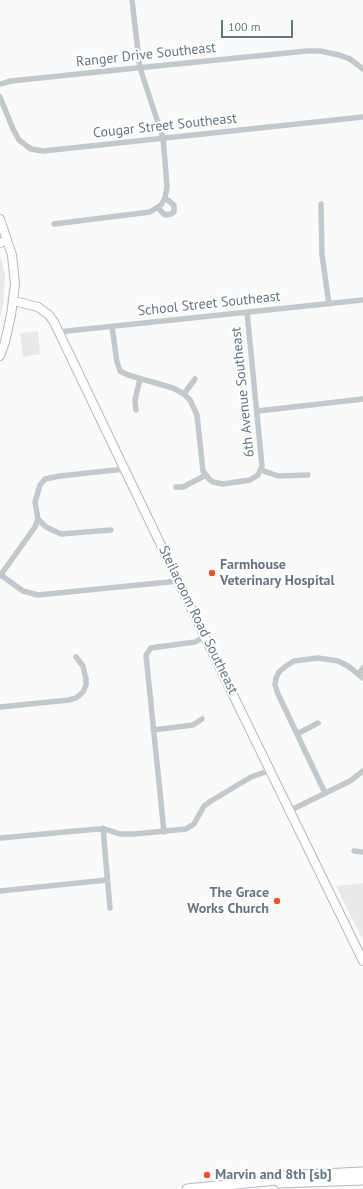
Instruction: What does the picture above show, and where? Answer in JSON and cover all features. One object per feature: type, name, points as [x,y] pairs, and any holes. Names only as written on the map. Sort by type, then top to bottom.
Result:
[{"type":"main road","points":[[276,1180],[280,1176],[363,1172]]},
{"type":"main road","points":[[187,1189],[276,1180],[280,1183],[363,1180]]},
{"type":"street","points":[[54,224],[150,212],[159,207],[166,198],[167,186],[163,138],[140,68],[132,0]]},
{"type":"street","name":"Ranger Drive Southeast","points":[[0,84],[19,80],[307,51],[320,51],[339,55],[350,59],[363,69]]},
{"type":"street","name":"Cougar Street Southeast","points":[[0,96],[16,136],[25,145],[35,150],[43,151],[363,117]]},
{"type":"street","points":[[159,207],[164,215],[174,212],[174,205],[166,198]]},
{"type":"street","points":[[321,204],[322,255],[329,304]]},
{"type":"street","points":[[0,219],[4,241],[12,255],[14,272],[14,301],[8,330],[0,356]]},
{"type":"street","name":"School Street Southeast","points":[[58,332],[363,300]]},
{"type":"street","name":"Steilacoom Road Southeast","points":[[14,301],[31,304],[43,310],[54,322],[363,961]]},
{"type":"street","name":"6th Avenue Southeast","points":[[247,312],[263,460],[261,470]]},
{"type":"street","points":[[112,326],[118,367],[124,373],[173,388],[184,394],[193,405],[197,415],[202,466],[206,475],[213,482],[223,484],[250,480],[258,475],[261,470],[278,476],[308,475]]},
{"type":"street","points":[[136,410],[135,400],[140,378]]},
{"type":"street","points":[[184,394],[195,379]]},
{"type":"street","points":[[258,411],[363,399]]},
{"type":"street","points":[[124,469],[45,479],[40,485],[35,502],[38,519],[32,532],[0,576],[23,592],[38,595],[179,581]]},
{"type":"street","points":[[176,487],[183,487],[206,475]]},
{"type":"street","points":[[38,519],[46,527],[61,534],[111,530]]},
{"type":"street","points":[[164,832],[146,655],[148,651],[156,647],[195,642],[205,636]]},
{"type":"street","points":[[0,707],[76,698],[85,689],[86,679],[83,666],[76,657]]},
{"type":"street","points":[[325,793],[278,694],[275,685],[276,678],[279,672],[294,662],[318,658],[338,661],[348,666],[361,676],[363,668]]},
{"type":"street","points":[[153,730],[193,725],[202,719]]},
{"type":"street","points":[[296,734],[318,723]]},
{"type":"street","points":[[0,838],[103,828],[120,834],[182,830],[190,827],[197,821],[201,810],[207,803],[251,777],[271,770]]},
{"type":"street","points":[[291,810],[355,779],[363,772]]},
{"type":"street","points":[[103,828],[110,908]]},
{"type":"street","points":[[354,851],[363,852]]},
{"type":"street","points":[[0,891],[107,880]]},
{"type":"shaded area","points":[[0,256],[5,275],[3,305],[0,317]]},
{"type":"shaded area","points":[[38,331],[40,354],[23,357],[20,333]]},
{"type":"shaded area","points":[[363,883],[363,940],[336,886]]},
{"type":"place","name":"Farmhouse Veterinary Hospital","points":[[212,573]]},
{"type":"place","name":"The Grace Works Church","points":[[277,901]]},
{"type":"place","name":"Marvin and 8th [sb]","points":[[207,1175]]}]
